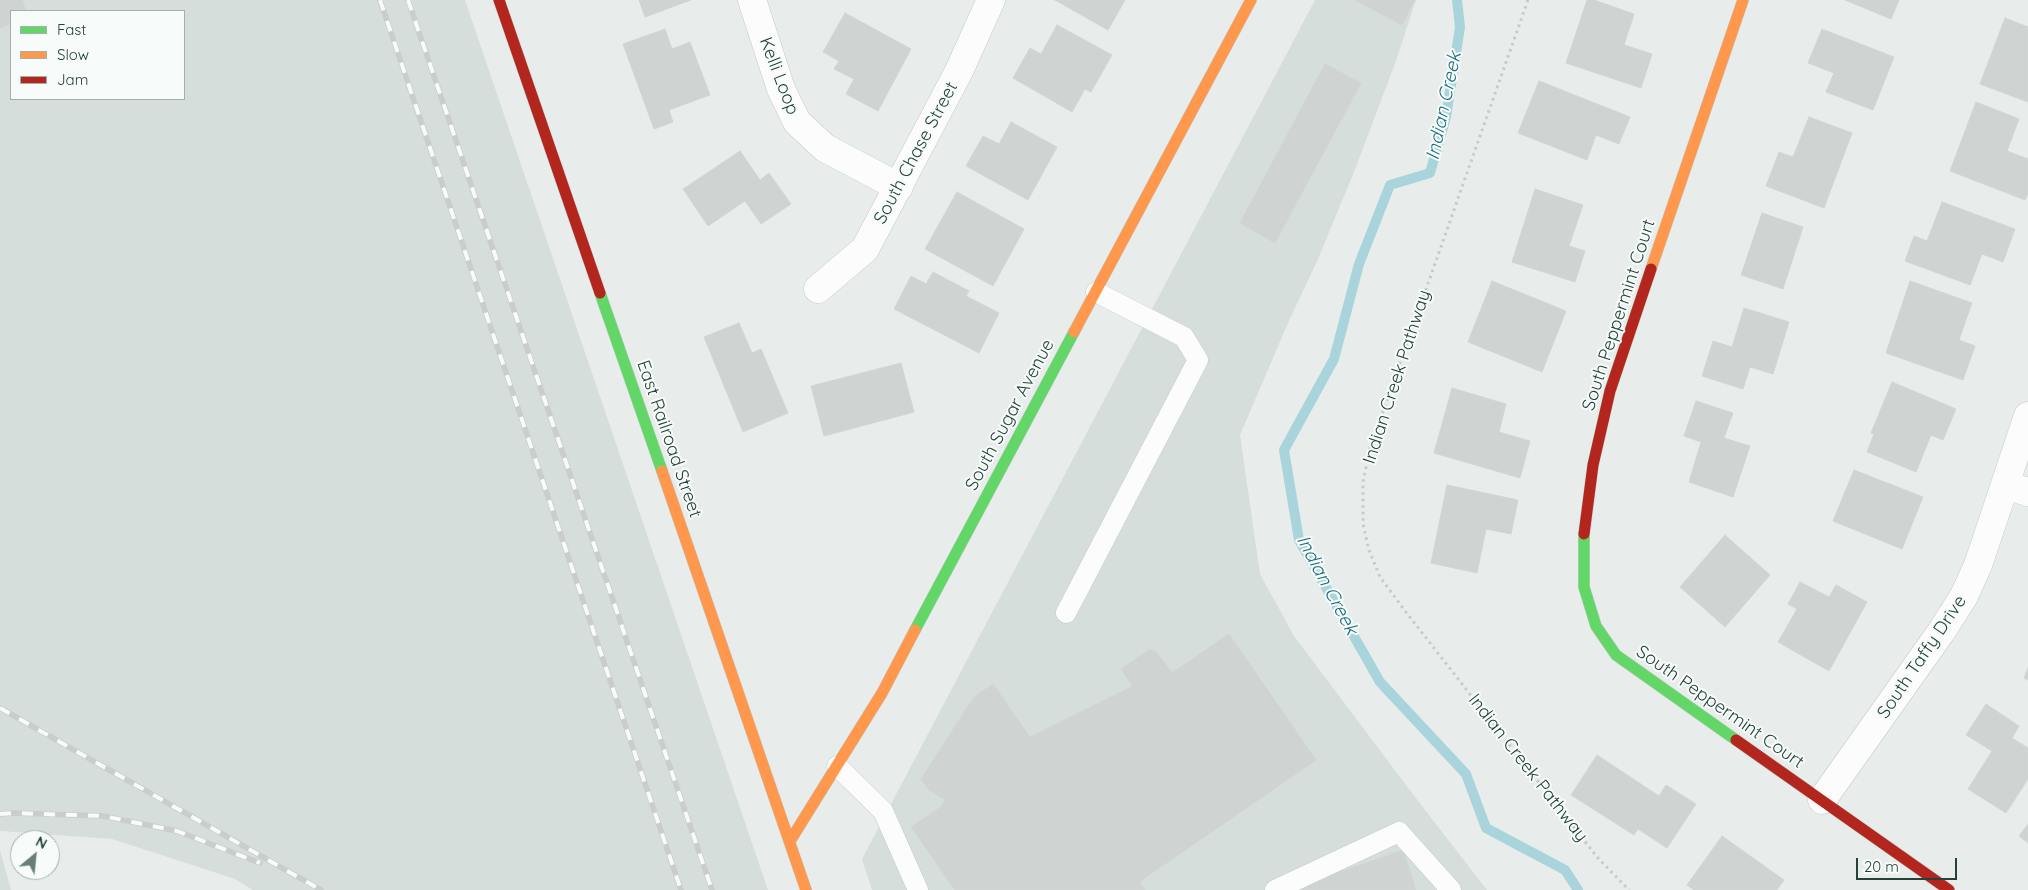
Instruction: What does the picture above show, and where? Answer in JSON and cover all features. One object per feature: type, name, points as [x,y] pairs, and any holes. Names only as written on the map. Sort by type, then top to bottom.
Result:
[{"type":"street","name":"East Railroad Street","points":[[498,0],[806,890]]},
{"type":"street","name":"Kelli Loop","points":[[752,0],[781,89],[796,122],[825,148],[899,187]]},
{"type":"street","name":"South Chase Street","points":[[818,289],[866,249],[959,71],[991,0]]},
{"type":"street","name":"South Sugar Avenue","points":[[790,841],[882,693],[1251,0]]},
{"type":"street","name":"South Peppermint Court","points":[[1743,0],[1610,391],[1591,484],[1583,540],[1584,586],[1596,626],[1616,655],[1822,800],[1944,889]]},
{"type":"street","name":"South Taffy Drive","points":[[1822,800],[1941,632],[1964,596],[2017,488],[2028,416]]},
{"type":"lane","points":[[1066,613],[1198,360],[1184,337],[1096,292]]},
{"type":"lane","points":[[837,766],[883,811],[918,890]]},
{"type":"lane","points":[[1275,890],[1399,832],[1451,890]]},
{"type":"path","name":"Indian Creek Pathway","points":[[1528,0],[1370,448],[1363,482],[1363,524],[1369,550],[1380,577],[1597,857],[1629,890]]},
{"type":"shaded area","points":[[0,0],[465,0],[768,890],[253,890],[235,879],[112,839],[60,835],[60,830],[0,831]]},
{"type":"shaded area","points":[[1315,0],[1416,0],[1396,61],[1354,172],[1318,259],[1240,435],[1260,574],[1294,636],[1487,890],[872,890],[862,859]]},
{"type":"shaded area","points":[[0,850],[11,890],[0,890]]},
{"type":"building","points":[[0,0],[22,0],[26,10],[10,10],[10,24],[0,28]]},
{"type":"building","points":[[639,0],[691,0],[645,17]]},
{"type":"building","points":[[1055,0],[1125,0],[1108,30]]},
{"type":"building","points":[[1355,0],[1415,0],[1402,25]]},
{"type":"building","points":[[1587,0],[1594,0],[1634,14],[1624,45],[1652,54],[1641,88],[1566,63]]},
{"type":"building","points":[[1845,0],[1899,0],[1891,19]]},
{"type":"building","points":[[845,13],[911,49],[878,111],[846,94],[854,79],[834,69],[839,61],[823,52]]},
{"type":"building","points":[[2005,18],[2028,27],[2028,102],[1980,84]]},
{"type":"building","points":[[1057,25],[1112,55],[1091,92],[1085,89],[1072,112],[1013,78],[1030,48],[1041,54]]},
{"type":"building","points":[[665,29],[672,49],[690,42],[710,95],[669,110],[673,122],[654,129],[623,44]]},
{"type":"building","points":[[1822,29],[1894,57],[1873,110],[1826,92],[1834,73],[1808,63]]},
{"type":"building","points":[[1325,64],[1361,83],[1275,243],[1240,223]]},
{"type":"building","points":[[1539,81],[1630,117],[1619,144],[1596,135],[1587,160],[1518,133]]},
{"type":"building","points":[[1976,102],[2019,119],[2007,151],[2028,159],[2028,193],[2025,200],[1950,171]]},
{"type":"building","points":[[1809,117],[1852,133],[1824,208],[1766,186],[1779,152],[1793,157]]},
{"type":"building","points":[[1011,122],[1057,147],[1028,200],[966,166],[983,136],[999,144]]},
{"type":"building","points":[[740,151],[760,180],[769,173],[791,204],[761,224],[745,201],[708,226],[683,189]]},
{"type":"building","points":[[1535,189],[1583,205],[1569,246],[1585,251],[1575,282],[1512,262]]},
{"type":"building","points":[[957,192],[1024,229],[993,286],[925,249]]},
{"type":"building","points":[[1942,202],[2015,229],[2003,262],[1982,254],[1970,285],[1905,261],[1914,236],[1927,241]]},
{"type":"building","points":[[1762,213],[1803,227],[1783,289],[1741,275]]},
{"type":"building","points":[[933,272],[969,291],[966,296],[999,313],[979,353],[894,309],[911,276],[926,284]]},
{"type":"building","points":[[1492,281],[1566,311],[1542,372],[1468,342]]},
{"type":"building","points":[[1910,281],[1972,303],[1959,340],[1975,346],[1963,380],[1886,353]]},
{"type":"building","points":[[1744,308],[1789,322],[1773,374],[1750,367],[1743,389],[1702,376],[1713,341],[1732,347]]},
{"type":"building","points":[[739,323],[752,353],[761,349],[788,413],[743,432],[704,337]]},
{"type":"building","points":[[901,363],[914,412],[824,436],[811,386]]},
{"type":"building","points":[[1892,382],[1956,409],[1943,440],[1931,435],[1916,472],[1867,452],[1874,434],[1871,433]]},
{"type":"building","points":[[1452,388],[1506,404],[1499,432],[1530,441],[1520,478],[1434,453]]},
{"type":"building","points":[[1696,401],[1733,413],[1724,438],[1750,446],[1733,497],[1689,482],[1701,442],[1684,436]]},
{"type":"building","points":[[1854,470],[1923,497],[1902,549],[1833,521]]},
{"type":"building","points":[[1447,485],[1518,500],[1511,534],[1486,529],[1477,573],[1431,563]]},
{"type":"building","points":[[1725,535],[1770,575],[1725,627],[1680,587]]},
{"type":"building","points":[[1800,582],[1829,597],[1836,585],[1867,602],[1829,671],[1778,642],[1797,609],[1788,604]]},
{"type":"building","points":[[1229,634],[1316,760],[1139,882],[1145,890],[955,890],[911,827],[941,807],[945,800],[928,789],[921,779],[974,697],[993,684],[1030,737],[1133,686],[1121,669],[1150,649],[1157,653],[1172,673]]},
{"type":"building","points":[[2028,668],[2028,680],[2024,678]]},
{"type":"building","points":[[1986,704],[2019,726],[2012,738],[2028,748],[2028,779],[2006,813],[1968,789],[1992,751],[1966,735]]},
{"type":"building","points":[[1597,755],[1659,796],[1666,785],[1696,804],[1667,848],[1638,829],[1634,835],[1571,795]]},
{"type":"building","points":[[2028,824],[2028,843],[2019,836]]},
{"type":"building","points":[[1722,836],[1784,880],[1777,890],[1694,890],[1687,885]]},
{"type":"building","points":[[1403,850],[1416,890],[1287,890]]},
{"type":"waterway","name":"Indian Creek","points":[[1457,0],[1460,27],[1446,117],[1430,173],[1390,185],[1359,264],[1334,359],[1284,450],[1299,540],[1380,682],[1466,774],[1486,828],[1565,870],[1578,890]]},
{"type":"railway","points":[[380,0],[681,890]]},
{"type":"railway","points":[[408,0],[712,890]]},
{"type":"railway","points":[[0,708],[321,890]]},
{"type":"railway","points":[[0,814],[103,816],[177,831],[260,863]]},
{"type":"traffic: fast","points":[[600,293],[662,471]]},
{"type":"traffic: fast","points":[[915,630],[1074,332]]},
{"type":"traffic: fast","points":[[1584,534],[1584,587],[1596,626],[1616,655],[1736,740]]},
{"type":"traffic: slow","points":[[1074,332],[1251,0]]},
{"type":"traffic: slow","points":[[1651,269],[1743,0]]},
{"type":"traffic: slow","points":[[662,471],[806,890]]},
{"type":"traffic: slow","points":[[790,841],[882,693],[915,630]]},
{"type":"traffic: jam","points":[[499,0],[600,293]]},
{"type":"traffic: jam","points":[[1584,534],[1593,465],[1610,391],[1651,269]]},
{"type":"traffic: jam","points":[[1736,740],[1949,890]]}]
